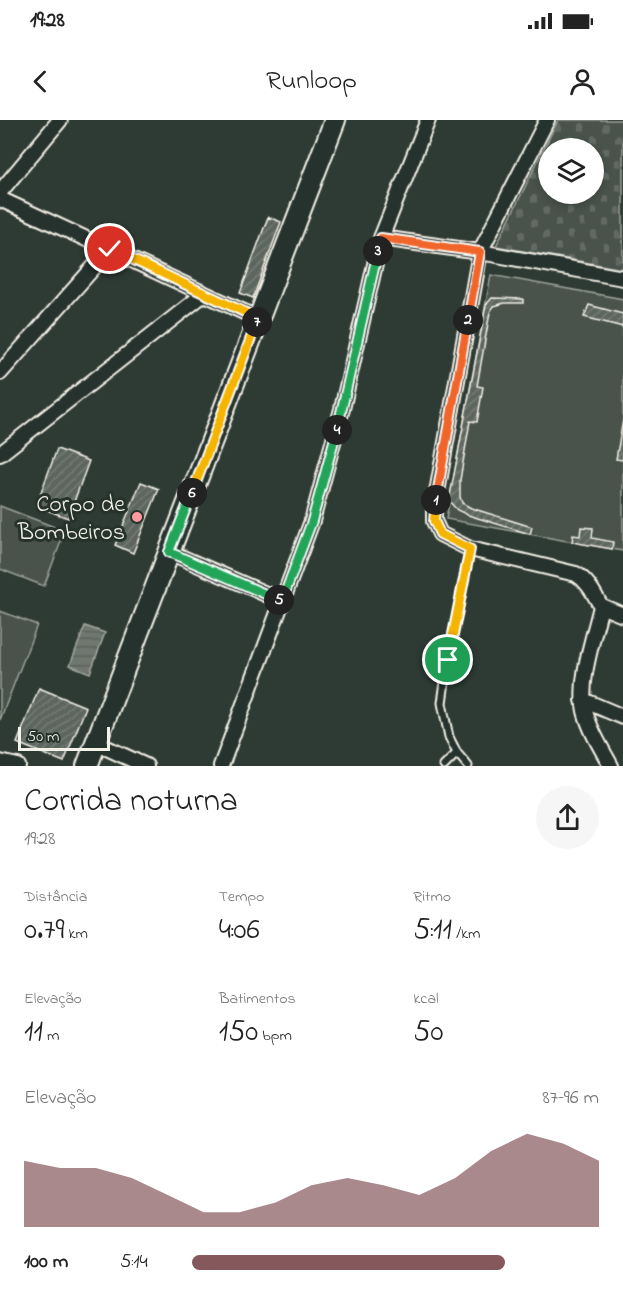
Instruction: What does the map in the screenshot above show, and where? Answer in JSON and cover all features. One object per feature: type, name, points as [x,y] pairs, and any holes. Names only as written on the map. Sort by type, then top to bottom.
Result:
[{"type":"main road","points":[[87,766],[333,120]]},
{"type":"street","points":[[0,192],[60,120]]},
{"type":"street","points":[[221,766],[312,521],[339,421],[381,238],[428,120]]},
{"type":"street","points":[[547,120],[480,252],[434,508],[434,521],[440,534],[470,549],[576,574],[583,578],[601,606],[623,615]]},
{"type":"street","points":[[0,199],[259,319]]},
{"type":"street","points":[[381,238],[480,252],[623,278]]},
{"type":"street","points":[[0,373],[110,249]]},
{"type":"street","points":[[0,454],[204,294]]},
{"type":"street","points":[[169,552],[282,601]]},
{"type":"street","points":[[601,606],[585,679],[583,700],[590,727],[611,766]]},
{"type":"street","points":[[583,700],[623,717]]},
{"type":"street","points":[[96,742],[146,766]]},
{"type":"street","points":[[0,762],[18,766]]},
{"type":"lane","points":[[468,766],[457,753],[449,737],[442,703],[470,549]]},
{"type":"lane","points":[[444,766],[457,753]]},
{"type":"green space","points":[[558,120],[623,120],[623,269],[496,246],[538,161],[538,204],[604,204],[604,138],[549,138]]},
{"type":"green space","points":[[491,275],[623,299],[623,551],[446,519]]},
{"type":"green space","points":[[0,506],[65,531],[44,586],[0,569]]},
{"type":"green space","points":[[0,611],[37,625],[0,720]]},
{"type":"shaded area","points":[[85,626],[105,633],[90,673],[70,665]]},
{"type":"building","points":[[268,217],[281,222],[253,298],[240,293]]},
{"type":"building","points":[[492,298],[523,299],[523,303],[505,303],[494,306],[490,312],[477,386],[483,387],[477,422],[470,421],[460,480],[460,497],[462,503],[471,508],[532,527],[530,534],[468,515],[457,510],[449,501],[486,305]]},
{"type":"building","points":[[589,305],[623,314],[623,327],[584,317]]},
{"type":"building","points":[[623,420],[623,460],[616,459]]},
{"type":"building","points":[[57,449],[89,461],[68,518],[36,506]]},
{"type":"building","points":[[141,482],[159,489],[133,553],[115,545]]},
{"type":"building","points":[[581,527],[593,528],[592,538],[613,542],[612,549],[572,542],[573,535],[580,536]]},
{"type":"building","points":[[39,688],[86,707],[64,762],[17,743]]},
{"type":"place","name":"Corpo de Bombeiros","points":[[137,517]]},
{"type":"route","points":[[110,249],[259,319],[169,552],[282,601],[312,521],[342,409],[381,238],[480,252],[434,508],[434,521],[440,534],[470,549],[448,660]]}]
